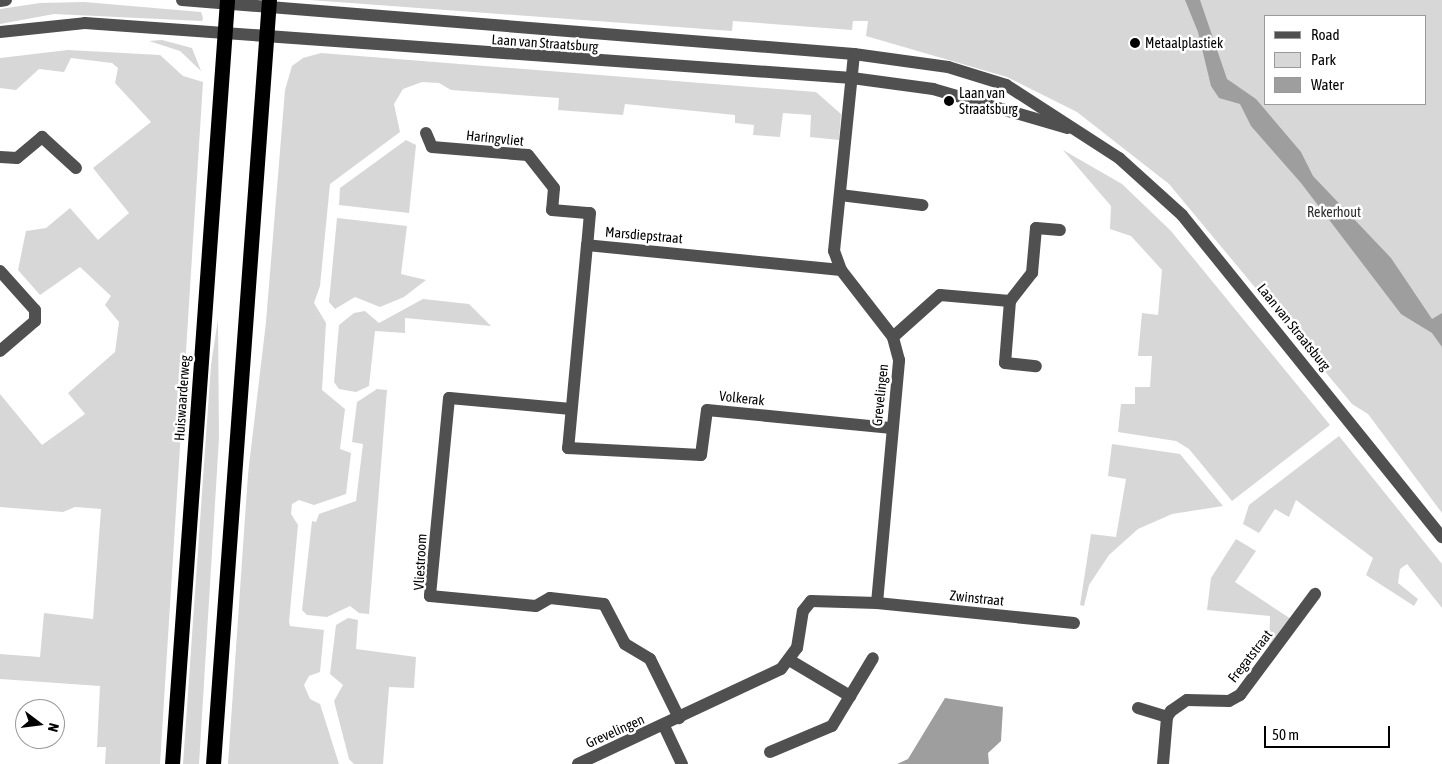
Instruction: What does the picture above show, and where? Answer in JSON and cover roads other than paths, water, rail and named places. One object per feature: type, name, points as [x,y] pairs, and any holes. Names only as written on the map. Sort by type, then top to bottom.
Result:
[{"type":"highway","name":"Huiswaarderweg","points":[[172,764],[227,2]]},
{"type":"highway","points":[[213,764],[269,3]]},
{"type":"street","points":[[0,1],[6,0]]},
{"type":"street","points":[[182,0],[269,3]]},
{"type":"street","name":"Laan van Straatsburg","points":[[269,3],[854,54],[948,67],[1006,85],[1084,134],[1133,168],[1182,215],[1442,537]]},
{"type":"street","points":[[0,32],[85,23],[266,38]]},
{"type":"street","name":"Laan van Straatsburg","points":[[266,38],[852,78],[972,98],[1084,134]]},
{"type":"street","points":[[852,78],[854,54]]},
{"type":"street","name":"Grevelingen","points":[[852,78],[834,251],[841,270],[893,337],[899,360],[877,603]]},
{"type":"street","name":"Haringvliet","points":[[426,133],[432,147],[528,155],[554,188],[552,210],[590,213],[587,245]]},
{"type":"street","points":[[0,157],[17,158],[42,137],[76,168]]},
{"type":"street","points":[[840,195],[922,205]]},
{"type":"street","points":[[1036,366],[1005,363],[1010,301],[1032,273],[1036,228],[1060,230]]},
{"type":"street","name":"Marsdiepstraat","points":[[568,448],[587,245],[841,270]]},
{"type":"street","points":[[0,272],[35,310],[35,321],[0,352]]},
{"type":"street","points":[[893,337],[940,295],[1010,301]]},
{"type":"street","name":"Vliestroom","points":[[572,409],[450,398],[430,596],[536,606],[550,598],[604,604],[625,644],[650,659],[679,718]]},
{"type":"street","name":"Volkerak","points":[[568,448],[701,455],[707,410],[892,428]]},
{"type":"street","name":"Fregatstraat","points":[[1167,717],[1183,701],[1228,701],[1240,694],[1316,594]]},
{"type":"street","points":[[850,696],[791,661],[798,648],[803,611],[811,601],[877,603]]},
{"type":"street","name":"Zwinstraat","points":[[877,603],[1074,623]]},
{"type":"street","points":[[770,752],[832,726],[873,658]]},
{"type":"street","name":"Grevelingen","points":[[578,764],[664,726],[781,669],[791,661]]},
{"type":"street","points":[[1138,708],[1167,717],[1163,764]]},
{"type":"street","name":"Grevelingen","points":[[664,726],[682,764]]},
{"type":"water","points":[[1185,0],[1200,0],[1227,79],[1256,99],[1301,152],[1313,176],[1391,258],[1432,319],[1442,313],[1442,347],[1432,333],[1401,314],[1301,183],[1251,126],[1240,104],[1219,98],[1211,86],[1198,32]]},
{"type":"water","points":[[945,698],[1003,707],[1001,741],[988,753],[989,764],[897,764],[908,759]]},
{"type":"place","name":"Metaalplastiek","points":[[1135,43]]},
{"type":"place","name":"Laan van Straatsburg","points":[[949,101]]},
{"type":"park label","name":"Rekerhout","points":[[1334,212]]}]
